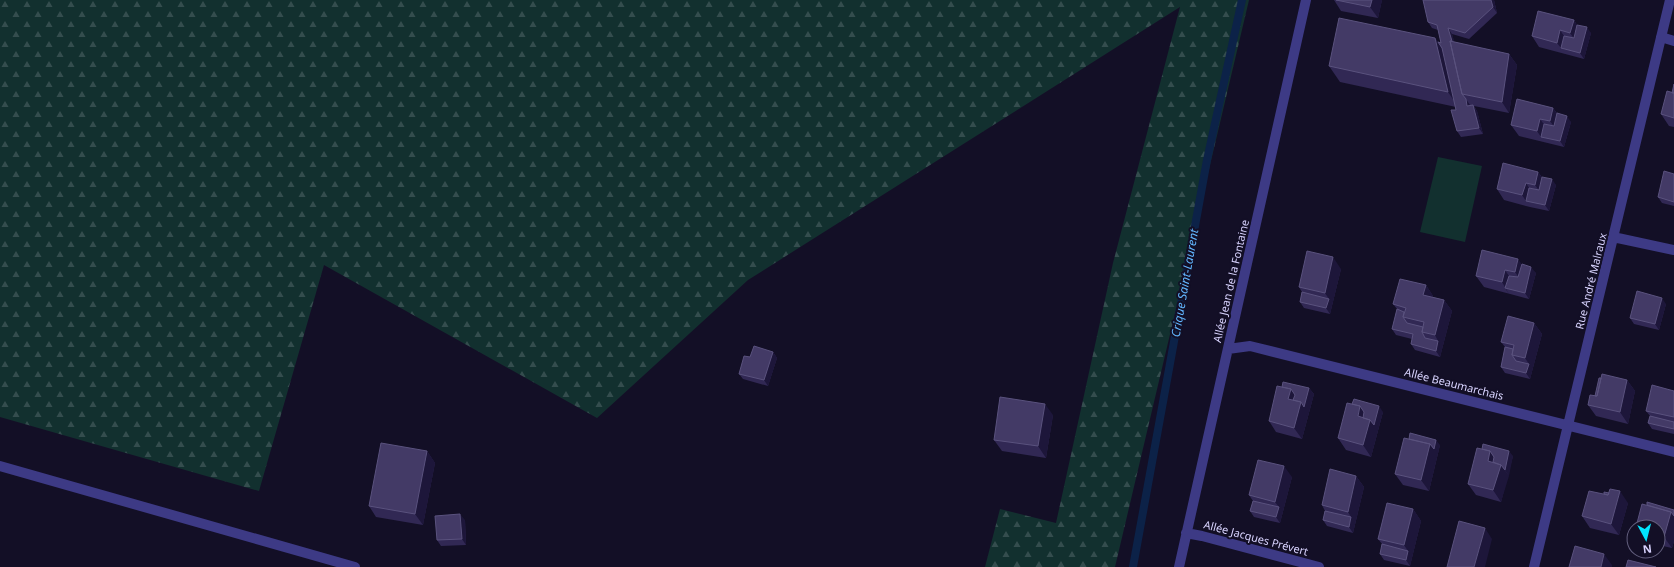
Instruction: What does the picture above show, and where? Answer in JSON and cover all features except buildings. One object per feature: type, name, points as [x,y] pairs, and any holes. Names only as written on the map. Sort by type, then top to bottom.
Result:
[{"type":"street","name":"Allée Jean de la Fontaine","points":[[1179,567],[1306,0]]},
{"type":"street","name":"Rue André Malraux","points":[[1534,567],[1670,0]]},
{"type":"street","points":[[1661,37],[1674,40]]},
{"type":"street","points":[[1613,237],[1674,250]]},
{"type":"street","name":"Allée Beaumarchais","points":[[1228,349],[1250,346],[1568,424],[1674,452]]},
{"type":"street","points":[[0,466],[355,567]]},
{"type":"street","name":"Allée Jacques Prévert","points":[[1186,533],[1319,567]]},
{"type":"green space","points":[[0,0],[1249,0],[1115,567],[985,567],[1000,509],[1056,523],[1113,263],[1180,7],[748,280],[597,418],[324,265],[259,491],[0,417]]},
{"type":"green space","points":[[1438,157],[1482,166],[1465,242],[1420,232]]},
{"type":"waterway","name":"Crique Saint-Laurent","points":[[1133,567],[1207,160],[1242,0]]}]
